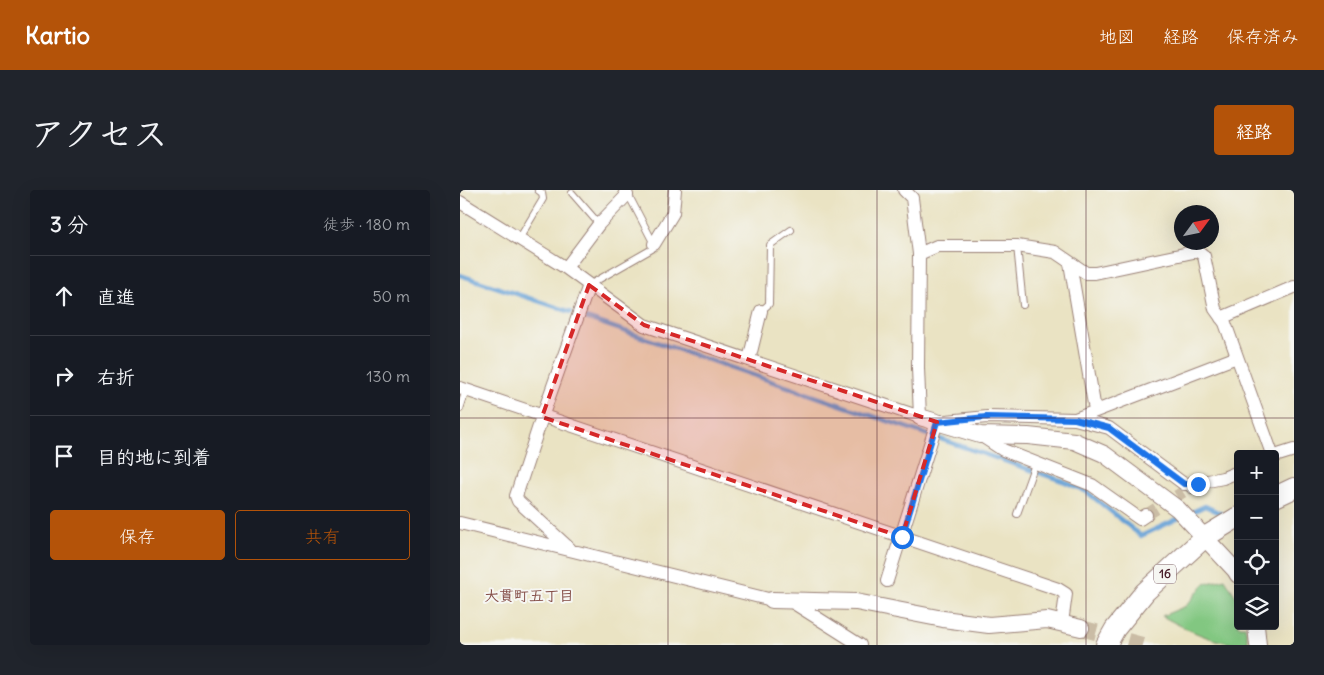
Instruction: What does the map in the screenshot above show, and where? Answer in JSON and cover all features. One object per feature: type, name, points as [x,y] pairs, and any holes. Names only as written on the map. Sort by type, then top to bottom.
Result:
[{"type":"main road","points":[[1279,495],[1294,488]]},
{"type":"main road","name":"16","points":[[1106,645],[1115,629],[1145,592],[1205,537],[1234,519]]},
{"type":"street","points":[[654,244],[672,214],[675,190]]},
{"type":"street","points":[[904,190],[912,198],[919,254],[918,368],[920,417]]},
{"type":"street","points":[[566,268],[599,224],[628,192]]},
{"type":"street","points":[[460,202],[566,268],[644,325],[920,417],[980,435],[1028,436],[1074,441],[1104,454],[1178,509],[1234,569]]},
{"type":"street","points":[[919,254],[937,246],[1017,246],[1055,252],[1086,273],[1095,273],[1198,251],[1204,256],[1215,309],[1224,323],[1271,450]]},
{"type":"street","points":[[1070,263],[1096,410]]},
{"type":"street","points":[[572,551],[518,501],[516,496],[542,416],[590,285]]},
{"type":"street","points":[[1221,318],[1294,287]]},
{"type":"street","points":[[749,360],[761,311]]},
{"type":"street","points":[[1075,419],[1237,357]]},
{"type":"street","points":[[463,389],[1058,589],[1066,594],[1062,624]]},
{"type":"street","points":[[937,422],[986,417],[1075,419],[1109,428],[1184,484],[1198,484],[1234,474]]},
{"type":"street","points":[[887,581],[937,422]]},
{"type":"street","points":[[980,435],[1003,450],[1092,485],[1140,519],[1146,515]]},
{"type":"street","points":[[1279,455],[1294,450]]},
{"type":"street","points":[[1183,492],[1198,484]]},
{"type":"street","points":[[460,523],[772,600],[856,602],[943,619],[989,625],[1047,620],[1080,628]]},
{"type":"street","points":[[789,600],[860,645]]},
{"type":"street","points":[[1256,630],[1258,645]]},
{"type":"lane","points":[[519,239],[543,199],[542,193],[538,190]]},
{"type":"lane","points":[[590,285],[652,249],[654,244],[628,192]]},
{"type":"lane","points":[[572,193],[599,224]]},
{"type":"lane","points":[[761,311],[769,304],[770,245],[791,230]]},
{"type":"lane","points":[[1017,246],[1023,305]]},
{"type":"lane","points":[[460,408],[463,389]]},
{"type":"lane","points":[[1017,514],[1035,464]]},
{"type":"highlighted area","points":[[589,285],[644,325],[937,422],[902,537],[542,417]]},
{"type":"green space","points":[[1225,579],[1234,594],[1234,630],[1246,630],[1249,645],[1215,640],[1162,616],[1186,606],[1204,584]]},
{"type":"waterway","points":[[460,275],[571,312]]},
{"type":"waterway","points":[[586,318],[1063,481],[1087,492],[1141,536],[1205,506],[1222,514]]},
{"type":"tunnel","points":[[1146,515],[1183,492]]},
{"type":"tunnel","points":[[1081,628],[1142,645]]},
{"type":"district","name":"大貫町五丁目","points":[[529,596]]},
{"type":"route","points":[[902,537],[937,422],[986,417],[1075,419],[1109,428],[1184,484],[1198,484]]}]
